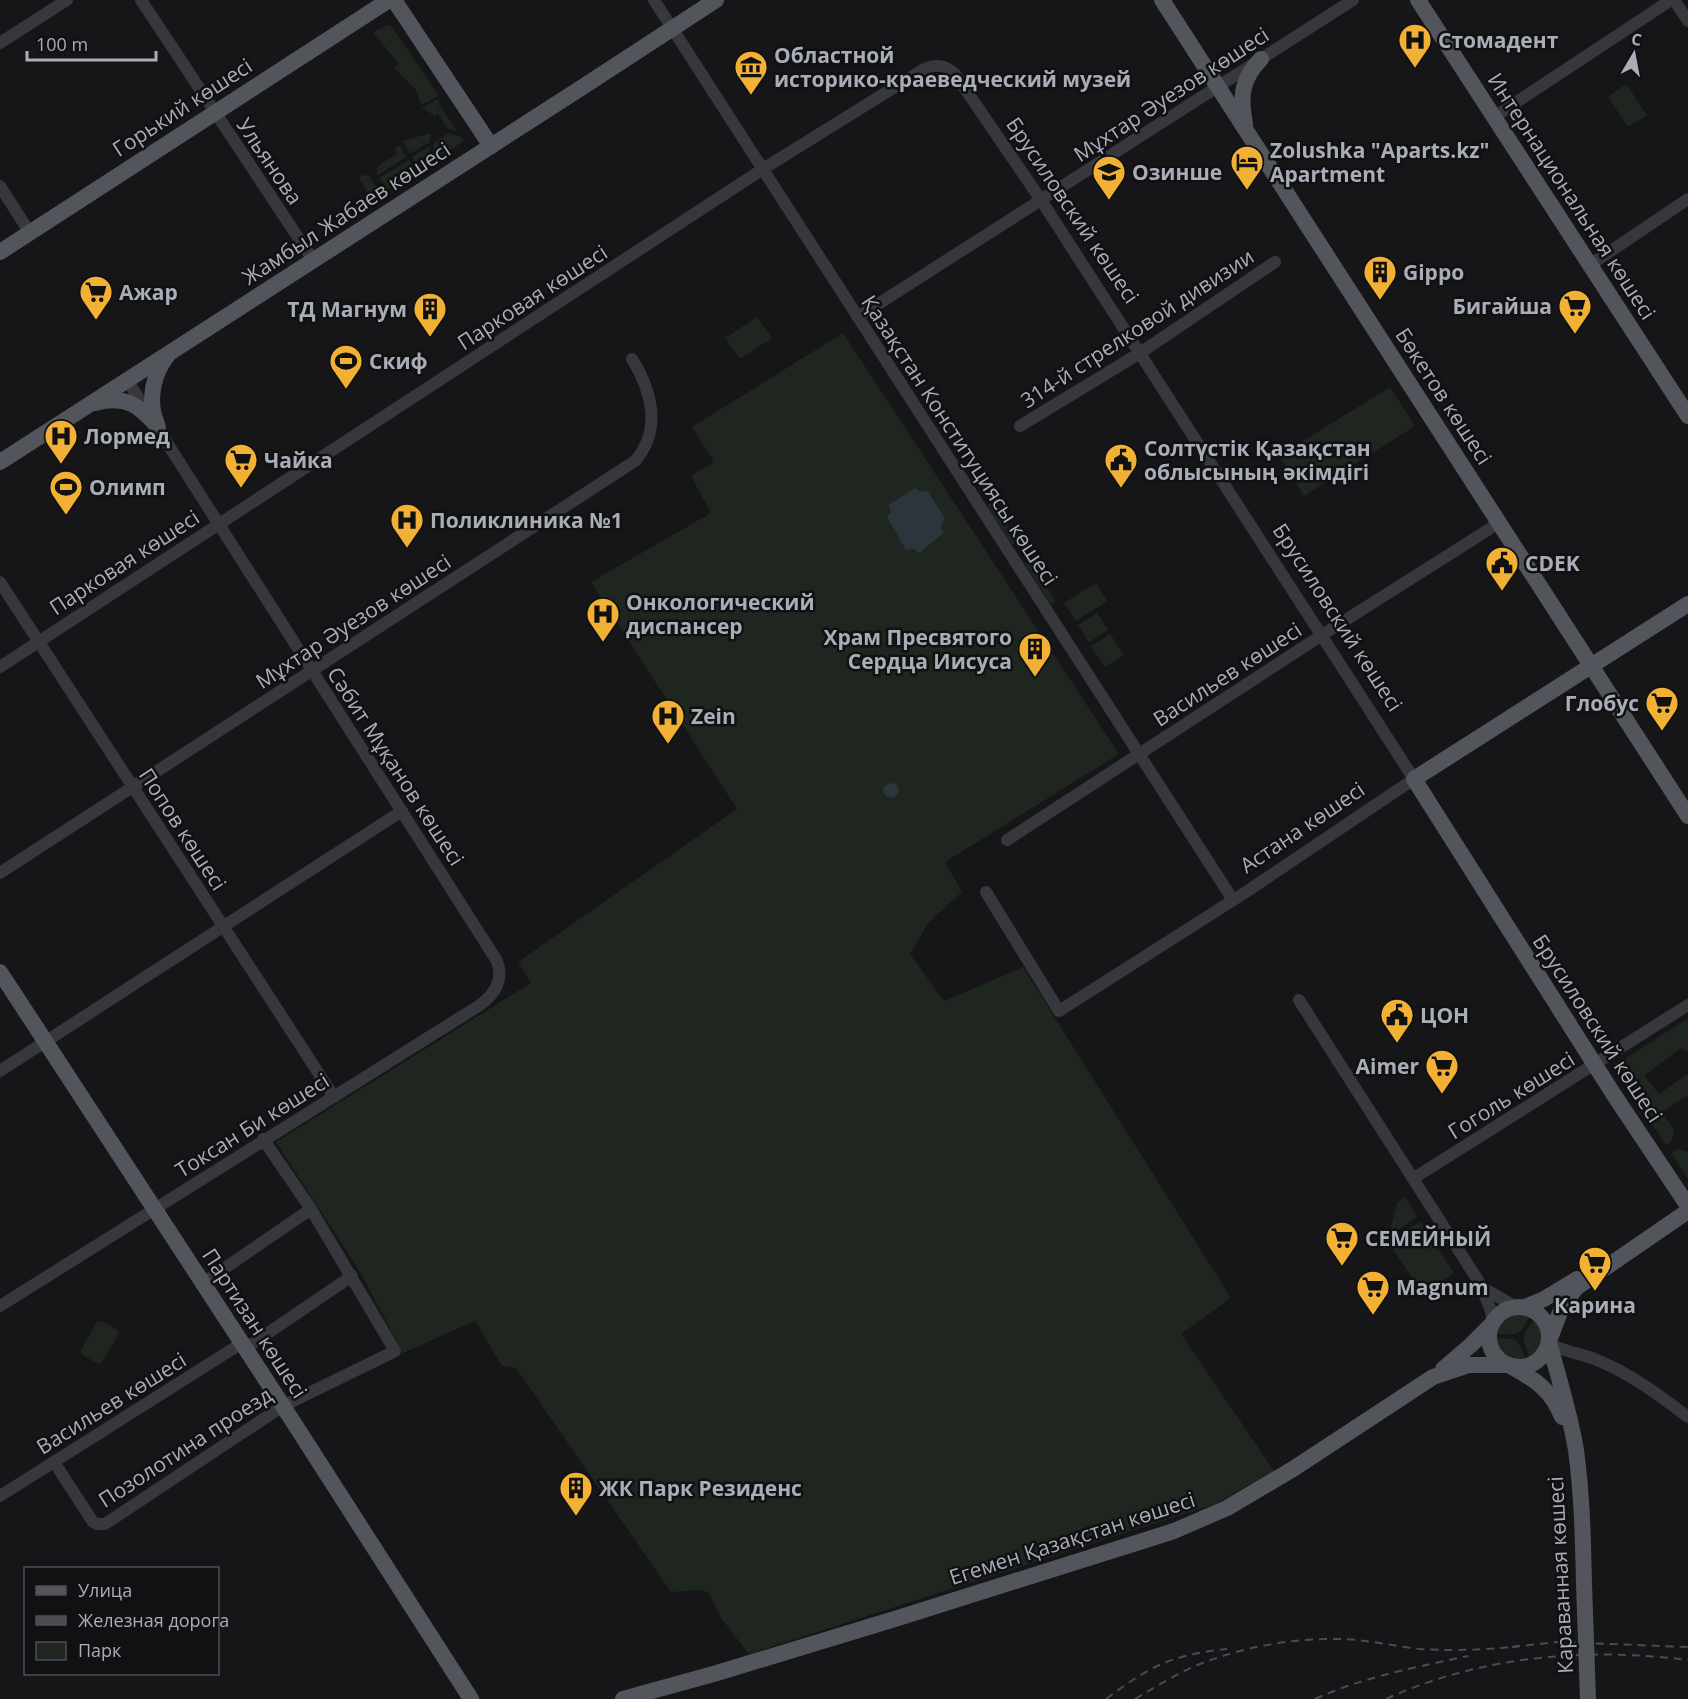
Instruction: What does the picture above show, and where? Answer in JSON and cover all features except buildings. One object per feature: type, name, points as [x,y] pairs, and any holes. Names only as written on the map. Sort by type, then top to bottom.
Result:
[{"type":"main road","name":"Горький көшесі","points":[[0,252],[389,0]]},
{"type":"main road","points":[[394,0],[491,146]]},
{"type":"main road","name":"Жамбыл Жабаев көшесі","points":[[0,462],[716,0]]},
{"type":"main road","name":"Бөкетов көшесі","points":[[1162,0],[1688,816]]},
{"type":"main road","name":"Интернациональная көшесі","points":[[1418,0],[1688,416]]},
{"type":"main road","points":[[1246,131],[1242,104],[1244,83],[1250,71],[1261,59]]},
{"type":"main road","points":[[158,427],[152,410],[152,397],[159,370],[171,352]]},
{"type":"main road","points":[[85,406],[105,401],[126,401],[143,410],[158,427]]},
{"type":"main road","name":"Астана көшесі","points":[[1414,779],[1688,604]]},
{"type":"main road","name":"Брусиловский көшесі","points":[[1414,779],[1688,1208]]},
{"type":"main road","name":"Партизан көшесі","points":[[0,972],[471,1699]]},
{"type":"main road","points":[[1492,1323],[1489,1338],[1491,1348],[1497,1358],[1509,1365],[1523,1367],[1535,1363],[1544,1355],[1560,1311],[1574,1290],[1688,1208]]},
{"type":"main road","points":[[1433,1377],[1505,1310],[1520,1307],[1568,1285],[1688,1208]]},
{"type":"main road","points":[[1649,1238],[1669,1228],[1688,1224]]},
{"type":"main road","points":[[1520,1307],[1536,1312],[1544,1320],[1549,1342]]},
{"type":"main road","name":"Караванная көшесі","points":[[1549,1342],[1575,1448],[1583,1542],[1588,1699]]},
{"type":"main road","name":"Егемен Қазақстан көшесі","points":[[623,1699],[898,1618],[1174,1531],[1210,1516],[1293,1469],[1433,1377],[1469,1365],[1509,1365]]},
{"type":"main road","name":"Караванная көшесі","points":[[1509,1365],[1534,1379],[1547,1390],[1559,1409],[1575,1448]]},
{"type":"street","points":[[0,43],[67,0]]},
{"type":"street","name":"Ульянова","points":[[141,0],[313,260]]},
{"type":"street","name":"Қазақстан Конституциясы көшесі","points":[[654,0],[1233,900]]},
{"type":"street","name":"Мұхтар Әуезов көшесі","points":[[858,317],[1353,0]]},
{"type":"street","points":[[1494,117],[1673,0],[1688,21]]},
{"type":"street","name":"Парковая көшесі","points":[[0,666],[763,169],[919,72],[932,65],[937,65]]},
{"type":"street","name":"Брусиловский көшесі","points":[[937,65],[946,67],[955,74],[1041,200],[1414,779]]},
{"type":"street","points":[[0,186],[30,233]]},
{"type":"street","points":[[1590,265],[1688,200]]},
{"type":"street","name":"314-й стрелковой дивизии","points":[[1020,426],[1140,352],[1275,262]]},
{"type":"street","name":"Мұхтар Әуезов көшесі","points":[[0,873],[635,461],[647,443],[651,415],[647,385],[632,359]]},
{"type":"street","name":"Сәбит Мұқанов көшесі","points":[[127,380],[497,961]]},
{"type":"street","name":"Васильев көшесі","points":[[1007,840],[1499,523]]},
{"type":"street","name":"Попов көшесі","points":[[0,582],[334,1097]]},
{"type":"street","name":"Астана көшесі","points":[[986,892],[1059,1011],[1233,900],[1414,779]]},
{"type":"street","points":[[0,1071],[402,811]]},
{"type":"street","name":"Токсан Би көшесі","points":[[0,1306],[487,1000],[499,981],[500,971],[497,961]]},
{"type":"street","points":[[1299,1000],[1483,1288],[1491,1311],[1492,1323]]},
{"type":"street","name":"Гоголь көшесі","points":[[1414,1178],[1688,1005]]},
{"type":"street","points":[[263,1139],[311,1209],[352,1276]]},
{"type":"street","points":[[203,1283],[311,1209]]},
{"type":"street","name":"Васильев көшесі","points":[[0,1496],[244,1346],[352,1276]]},
{"type":"street","name":"Позолотина проезд","points":[[54,1462],[90,1518],[101,1525],[283,1406],[395,1351],[352,1276]]},
{"type":"street","points":[[1483,1288],[1520,1307]]},
{"type":"street","points":[[1549,1342],[1558,1348],[1609,1365],[1653,1389],[1688,1417]]},
{"type":"green space","points":[[390,24],[439,96],[421,105],[416,90],[394,68],[399,64],[373,32]]},
{"type":"green space","points":[[1626,84],[1647,115],[1628,127],[1608,97]]},
{"type":"green space","points":[[439,99],[437,115],[421,108]]},
{"type":"green space","points":[[439,104],[457,131],[448,129],[438,114]]},
{"type":"green space","points":[[449,133],[459,136],[464,141],[431,162],[434,143]]},
{"type":"green space","points":[[431,134],[430,142],[410,154],[403,141]]},
{"type":"green space","points":[[400,146],[406,157],[377,176],[377,167],[396,154],[395,148]]},
{"type":"green space","points":[[430,146],[427,164],[420,169],[412,157]]},
{"type":"green space","points":[[409,160],[416,171],[388,190],[379,178]]},
{"type":"green space","points":[[365,174],[370,177],[380,193],[372,199],[359,178]]},
{"type":"green space","points":[[757,317],[772,338],[740,359],[725,338]]},
{"type":"green space","points":[[843,333],[1119,754],[945,862],[962,892],[928,923],[910,954],[944,1001],[1023,967],[1231,1298],[1181,1334],[1274,1471],[1215,1504],[749,1654],[721,1618],[708,1592],[700,1590],[671,1592],[516,1368],[502,1366],[475,1321],[403,1353],[362,1275],[276,1142],[531,983],[518,962],[737,809],[591,582],[711,513],[691,476],[714,462],[692,427]]},
{"type":"green space","points":[[1390,387],[1415,426],[1304,496],[1279,456]]},
{"type":"green space","points":[[992,502],[1017,541],[1012,544],[987,506]]},
{"type":"green space","points":[[1030,561],[1056,602],[1051,605],[1025,564]]},
{"type":"green space","points":[[1096,583],[1107,601],[1076,621],[1064,603]]},
{"type":"green space","points":[[1097,613],[1108,630],[1089,642],[1078,625]]},
{"type":"green space","points":[[1110,634],[1124,655],[1105,667],[1091,646]]},
{"type":"green space","points":[[1688,1018],[1688,1051],[1681,1048],[1645,1077],[1659,1094],[1688,1074],[1688,1095],[1662,1112],[1674,1130],[1672,1141],[1666,1145],[1614,1066]]},
{"type":"green space","points":[[1677,1149],[1688,1152],[1688,1179],[1671,1153]]},
{"type":"green space","points":[[1405,1197],[1417,1217],[1392,1234],[1390,1231],[1397,1203]]},
{"type":"green space","points":[[1420,1222],[1454,1273],[1423,1294],[1392,1248],[1395,1237]]},
{"type":"green space","points":[[1521,1312],[1531,1315],[1520,1331],[1514,1334],[1495,1334],[1504,1318]]},
{"type":"green space","points":[[1535,1318],[1541,1328],[1543,1339],[1539,1349],[1530,1358],[1524,1337]]},
{"type":"green space","points":[[102,1321],[118,1330],[119,1334],[101,1363],[98,1364],[81,1354],[81,1350],[97,1322]]},
{"type":"green space","points":[[1494,1338],[1513,1339],[1519,1343],[1526,1360],[1509,1359],[1498,1349]]},
{"type":"shaded area","points":[[915,488],[921,492],[928,491],[945,519],[941,526],[943,533],[919,553],[915,549],[906,550],[887,517],[891,512],[889,505]]},
{"type":"shaded area","points":[[889,783],[895,784],[899,789],[898,794],[893,798],[887,797],[883,792],[884,787]]},
{"type":"railway","points":[[1135,1699],[1198,1665],[1244,1650],[1300,1640],[1338,1639],[1445,1650],[1520,1646]]},
{"type":"railway","points":[[1512,1647],[1557,1642],[1688,1647]]},
{"type":"railway","points":[[1106,1699],[1136,1678],[1162,1664],[1191,1655],[1227,1649]]},
{"type":"railway","points":[[1386,1699],[1422,1684],[1459,1673],[1534,1658],[1611,1655],[1688,1660]]},
{"type":"railway","points":[[1315,1699],[1371,1679],[1468,1656]]},
{"type":"place","name":"Стомадент","points":[[1415,69]]},
{"type":"place","name":"Oбластной историко-краеведческий музей","points":[[751,96]]},
{"type":"place","name":"Zolushka \"Aparts.kz\" Apartment","points":[[1247,191]]},
{"type":"place","name":"Озинше","points":[[1109,201]]},
{"type":"place","name":"Gippo","points":[[1380,301]]},
{"type":"place","name":"Ажар","points":[[96,321]]},
{"type":"place","name":"Бигайша","points":[[1575,335]]},
{"type":"place","name":"ТД Магнум","points":[[430,338]]},
{"type":"place","name":"Скиф","points":[[346,390]]},
{"type":"place","name":"Лормед","points":[[61,465]]},
{"type":"place","name":"Чайка","points":[[241,489]]},
{"type":"place","name":"Солтүстік Қазақстан облысының әкімдігі","points":[[1121,489]]},
{"type":"place","name":"Олимп","points":[[66,516]]},
{"type":"place","name":"Поликлиника №1","points":[[407,549]]},
{"type":"place","name":"CDEK","points":[[1502,592]]},
{"type":"place","name":"Онкологический диспансер","points":[[603,643]]},
{"type":"place","name":"Храм Пресвятого Сердца Иисуса","points":[[1035,678]]},
{"type":"place","name":"Глобус","points":[[1662,732]]},
{"type":"place","name":"Zein","points":[[668,745]]},
{"type":"place","name":"ЦОН","points":[[1397,1044]]},
{"type":"place","name":"Aimer","points":[[1442,1095]]},
{"type":"place","name":"СЕМЕЙНЫЙ","points":[[1342,1267]]},
{"type":"place","name":"Карина","points":[[1595,1292]]},
{"type":"place","name":"Magnum","points":[[1373,1316]]},
{"type":"place","name":"ЖК Парк Резиденс","points":[[576,1517]]}]
